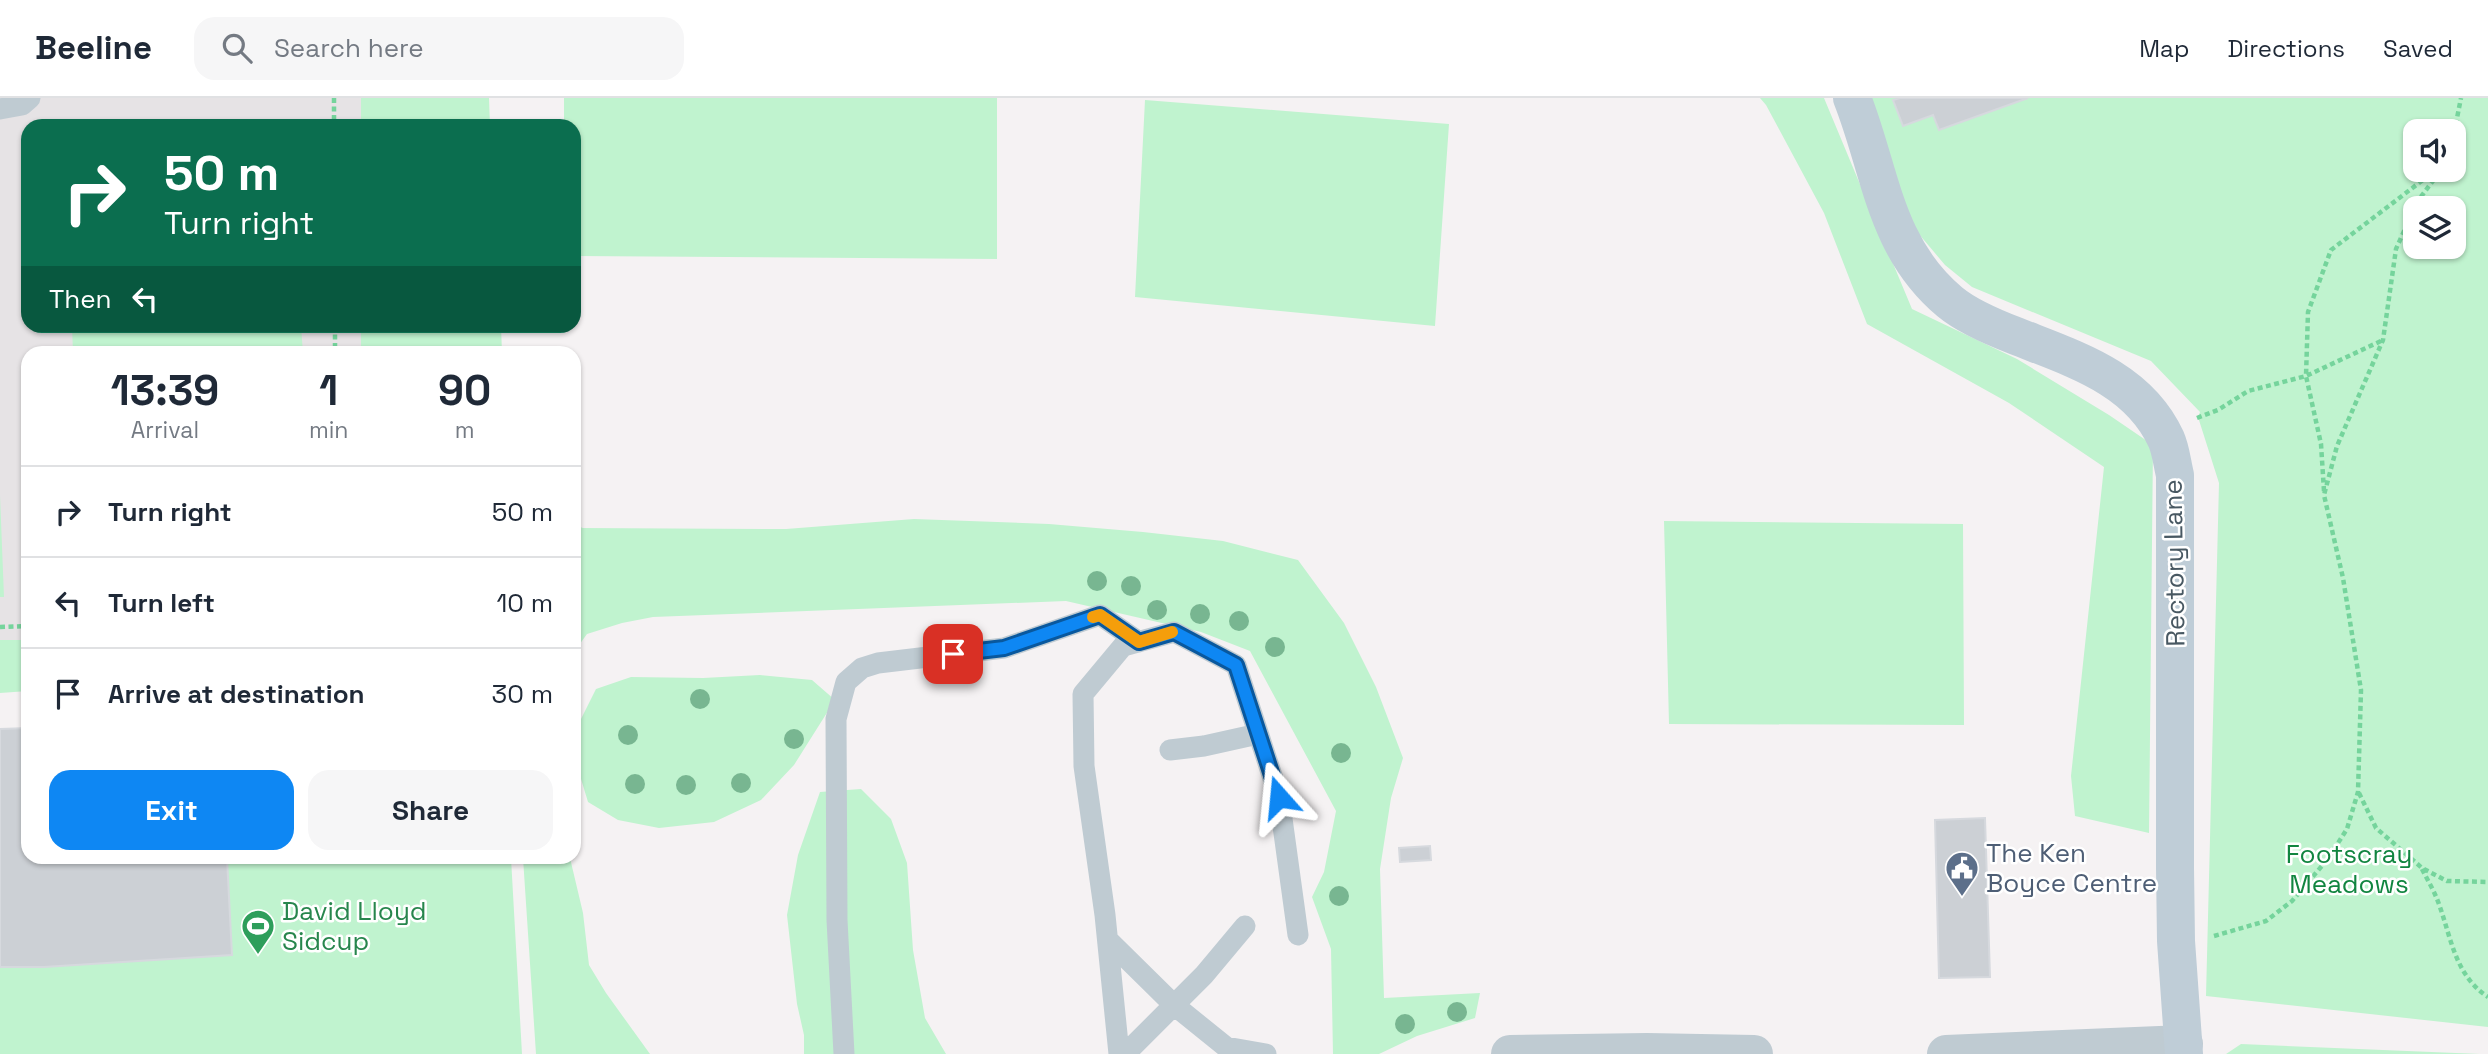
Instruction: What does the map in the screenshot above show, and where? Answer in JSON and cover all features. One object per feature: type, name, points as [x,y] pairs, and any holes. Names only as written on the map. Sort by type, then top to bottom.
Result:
[{"type":"street","name":"Rectory Lane","points":[[1852,98],[1889,215],[1902,242],[1924,275],[1951,303],[1996,328],[2095,367],[2152,413],[2167,441],[2175,475],[2175,880],[2176,941],[2184,1049]]},
{"type":"street","points":[[1946,1054],[2184,1049]]},
{"type":"street","points":[[1510,1054],[1754,1054]]},
{"type":"lane","points":[[0,109],[22,105],[30,98]]},
{"type":"lane","points":[[844,1054],[837,920],[836,719],[846,682],[862,667],[1004,648],[1100,615],[1139,642]]},
{"type":"lane","points":[[1120,1054],[1108,940],[1084,766],[1083,694],[1123,646],[1174,632],[1236,665],[1279,797],[1298,935]]},
{"type":"lane","points":[[1170,750],[1204,746],[1258,734]]},
{"type":"lane","points":[[1120,1054],[1204,975],[1245,926]]},
{"type":"lane","points":[[1108,940],[1174,1005],[1226,1047],[1266,1054]]},
{"type":"path","points":[[2457,119],[2461,98]]},
{"type":"path","points":[[334,100],[334,119]]},
{"type":"path","points":[[2212,936],[2266,921],[2292,901],[2327,860],[2347,830],[2358,792],[2361,690],[2343,579],[2324,495],[2320,444],[2306,376],[2308,312],[2331,250],[2419,182]]},
{"type":"path","points":[[2324,495],[2337,446],[2383,340],[2396,249],[2417,202],[2432,182]]},
{"type":"path","points":[[2190,427],[2199,417],[2218,410],[2248,391],[2306,376],[2383,340]]},
{"type":"path","points":[[0,627],[21,626]]},
{"type":"path","points":[[2358,792],[2376,828],[2421,868],[2447,881],[2488,882]]},
{"type":"path","points":[[2421,868],[2437,901],[2459,965],[2488,997]]},
{"type":"shaded area","points":[[0,98],[384,98],[384,119],[21,119],[21,333],[384,333],[383,346],[21,346],[21,661],[0,662]]},
{"type":"green space","points":[[361,98],[489,98],[490,119],[361,119]]},
{"type":"green space","points":[[564,98],[997,98],[997,259],[581,256],[581,119],[564,119]]},
{"type":"green space","points":[[1760,98],[1824,98],[1912,309],[2017,359],[2153,445],[2149,833],[2075,816],[2071,776],[2104,467],[2009,403],[1867,324],[1824,213]]},
{"type":"green space","name":"Footscray Meadows","points":[[1870,98],[2488,98],[2488,1027],[2206,996],[2219,483],[2198,417],[2200,412],[2151,361],[1972,287],[1945,265],[1918,233],[1899,194]]},
{"type":"green space","points":[[1145,100],[1449,124],[1435,326],[1135,297]]},
{"type":"green space","points":[[72,333],[302,333],[302,346],[73,346]]},
{"type":"green space","points":[[361,333],[501,333],[502,346],[361,346]]},
{"type":"green space","points":[[0,495],[4,597],[0,597]]},
{"type":"green space","points":[[914,519],[1049,524],[1223,541],[1298,560],[1344,623],[1376,687],[1403,758],[1391,798],[1380,869],[1384,998],[1480,993],[1475,1018],[1417,1036],[1379,1054],[1333,1054],[1331,949],[1312,897],[1324,872],[1336,811],[1250,651],[1201,632],[1066,601],[653,617],[587,634],[581,642],[581,527],[786,529]]},
{"type":"green space","points":[[1664,521],[1963,524],[1964,725],[1669,724]]},
{"type":"green space","points":[[0,640],[21,640],[21,692],[0,693]]},
{"type":"green space","points":[[760,675],[812,680],[835,700],[794,765],[761,800],[714,822],[659,828],[618,820],[588,802],[581,779],[581,719],[596,689],[631,677],[703,678]]},
{"type":"green space","name":"David Lloyd Sidcup","points":[[0,729],[21,826],[21,864],[511,864],[522,1054],[0,1054]]},
{"type":"green space","points":[[861,789],[891,819],[907,863],[913,950],[925,1018],[946,1054],[804,1054],[804,1035],[797,1004],[787,915],[798,855],[820,792]]},
{"type":"green space","points":[[523,864],[571,864],[583,913],[589,965],[650,1054],[536,1054]]},
{"type":"green space","points":[[2241,1044],[2480,1054],[2226,1054]]},
{"type":"building","points":[[2028,98],[1939,130],[1933,115],[1903,126],[1893,100]]},
{"type":"building","points":[[21,728],[21,864],[227,864],[232,955],[44,967],[0,967],[0,729]]},
{"type":"building","name":"The Ken Boyce Centre","points":[[1985,818],[1990,977],[1939,978],[1935,820]]},
{"type":"building","points":[[1430,846],[1431,860],[1400,862],[1399,848]]},
{"type":"slow traffic","points":[[1093,617],[1100,615],[1139,642],[1172,632]]},
{"type":"place","name":"The Ken Boyce Centre","points":[[1962,898]]},
{"type":"place","name":"David Lloyd Sidcup","points":[[258,956]]},
{"type":"route","points":[[953,654],[1004,648],[1100,615],[1139,642],[1174,632],[1236,665],[1279,797]]}]
